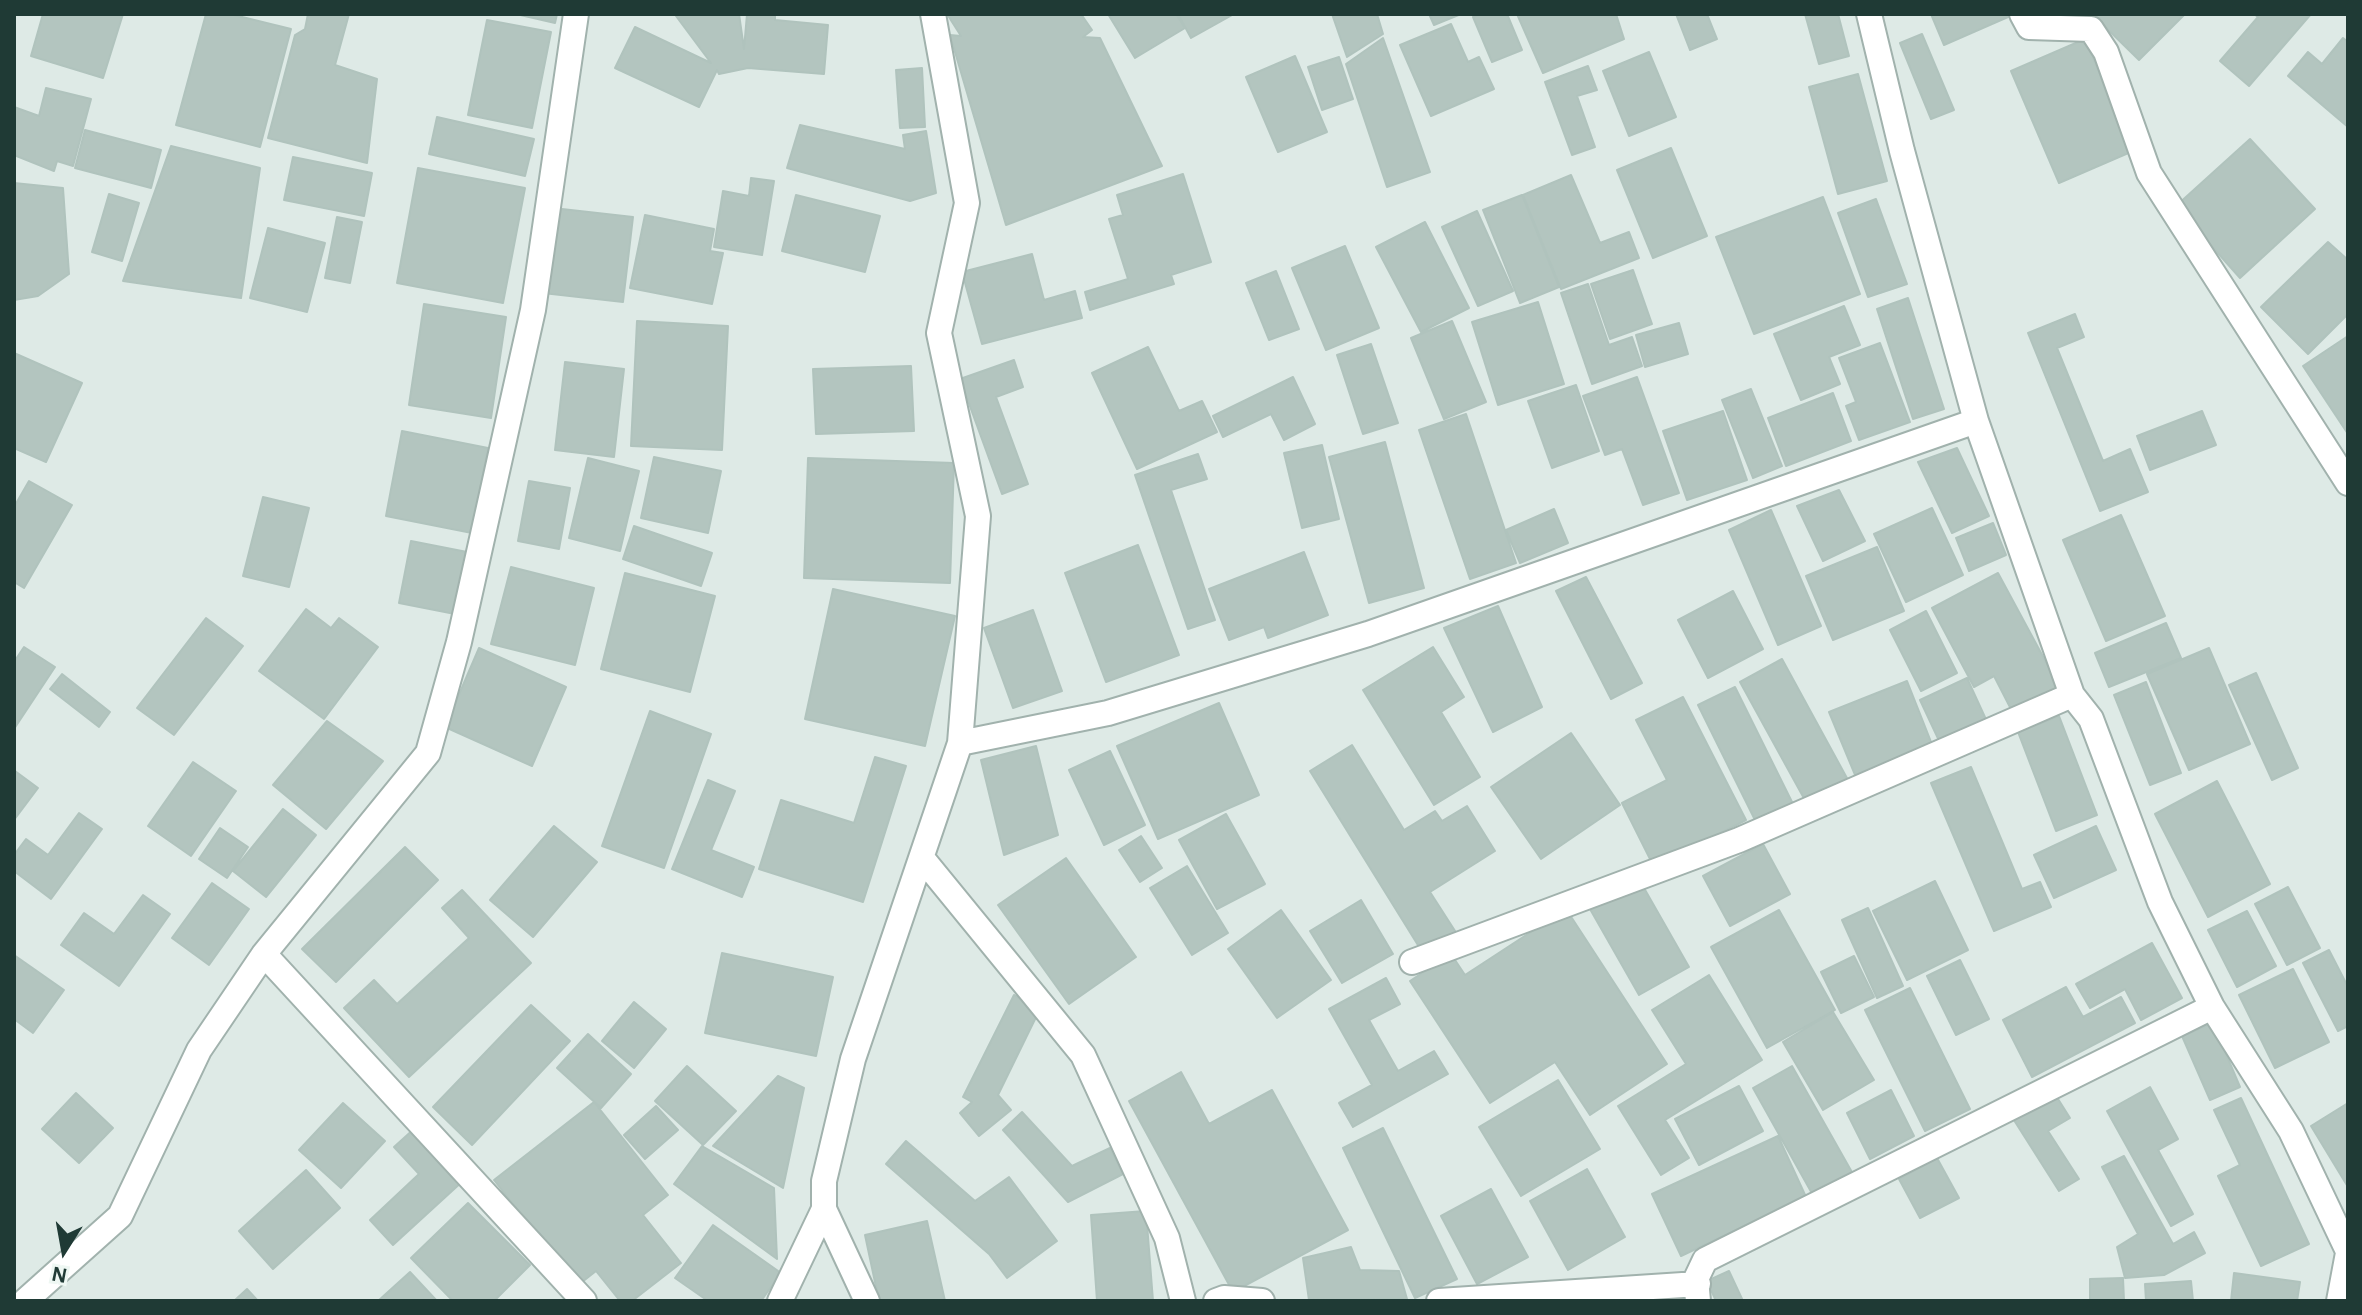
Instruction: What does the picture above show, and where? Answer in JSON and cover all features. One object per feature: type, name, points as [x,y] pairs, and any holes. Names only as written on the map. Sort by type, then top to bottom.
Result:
[{"type":"street","points":[[25,1301],[120,1216],[199,1050],[264,954],[428,753],[459,642],[533,310],[576,14]]},
{"type":"street","points":[[867,1301],[824,1209],[824,1181],[853,1059],[960,743],[978,516],[939,333],[967,203],[933,14]]},
{"type":"street","points":[[1869,14],[1906,166],[1976,421],[2072,695],[2091,719],[2160,902],[2212,1007],[2291,1131],[2348,1252],[2339,1301]]},
{"type":"street","points":[[2022,14],[2029,27],[2091,29],[2106,52],[2149,173],[2348,483]]},
{"type":"street","points":[[960,743],[1108,713],[1368,634],[1976,421]]},
{"type":"street","points":[[1412,962],[1739,840],[2072,695]]},
{"type":"street","points":[[922,858],[1083,1055],[1167,1238],[1183,1301]]},
{"type":"street","points":[[264,954],[584,1301]]},
{"type":"street","points":[[1439,1301],[1698,1292],[1696,1279],[1705,1260],[2212,1007]]},
{"type":"street","points":[[780,1301],[824,1209]]},
{"type":"street","points":[[1216,1301],[1224,1298],[1262,1301]]},
{"type":"building","points":[[43,14],[123,14],[103,78],[31,56]]},
{"type":"building","points":[[206,14],[230,14],[291,29],[260,147],[176,125]]},
{"type":"building","points":[[308,14],[349,14],[335,65],[377,79],[367,163],[268,138],[295,35],[305,29]]},
{"type":"building","points":[[516,14],[557,14],[555,23]]},
{"type":"building","points":[[677,14],[739,14],[744,49],[747,14],[775,14],[775,20],[828,25],[824,74],[748,68],[719,74],[717,70],[699,107],[615,68],[635,27],[711,63]]},
{"type":"building","points":[[947,14],[1081,14],[1092,30],[1083,37],[1100,38],[1162,166],[1006,225],[950,35],[961,36]]},
{"type":"building","points":[[1108,14],[1176,14],[1185,28],[1135,58]]},
{"type":"building","points":[[1178,14],[1234,14],[1191,38]]},
{"type":"building","points":[[1332,14],[1377,14],[1383,34],[1347,57]]},
{"type":"building","points":[[1429,14],[1461,14],[1434,25]]},
{"type":"building","points":[[1507,14],[1522,50],[1492,62],[1473,17]]},
{"type":"building","points":[[1517,14],[1616,14],[1624,39],[1543,73]]},
{"type":"building","points":[[1676,14],[1707,14],[1717,39],[1690,50]]},
{"type":"building","points":[[1805,14],[1838,14],[1849,56],[1819,64]]},
{"type":"building","points":[[1931,14],[2007,14],[2008,17],[1944,45]]},
{"type":"building","points":[[2092,14],[2185,14],[2139,60]]},
{"type":"building","points":[[2254,14],[2311,14],[2249,86],[2220,61],[2258,17]]},
{"type":"building","points":[[487,20],[551,32],[532,128],[468,115]]},
{"type":"building","points":[[1451,24],[1468,62],[1479,57],[1494,89],[1431,116],[1400,45]]},
{"type":"building","points":[[1922,34],[1954,110],[1931,119],[1900,43]]},
{"type":"building","points":[[1383,38],[1430,172],[1387,187],[1346,64]]},
{"type":"building","points":[[2343,38],[2348,42],[2348,127],[2288,76],[2308,52],[2322,64]]},
{"type":"building","points":[[2085,39],[2133,151],[2059,183],[2011,71]]},
{"type":"building","points":[[1649,52],[1676,117],[1629,136],[1603,71]]},
{"type":"building","points":[[1295,56],[1327,132],[1278,152],[1246,77]]},
{"type":"building","points":[[1339,57],[1353,99],[1322,110],[1308,67]]},
{"type":"building","points":[[1588,66],[1597,90],[1577,96],[1595,147],[1572,155],[1545,82]]},
{"type":"building","points":[[922,68],[925,127],[900,128],[896,70]]},
{"type":"building","points":[[1858,74],[1887,181],[1838,194],[1809,87]]},
{"type":"building","points":[[46,88],[91,99],[73,166],[57,161],[54,171],[14,155],[14,107],[39,116]]},
{"type":"building","points":[[437,117],[534,139],[525,176],[429,154]]},
{"type":"building","points":[[800,125],[905,149],[903,135],[926,131],[936,193],[910,201],[787,168]]},
{"type":"building","points":[[85,130],[161,150],[151,188],[75,168]]},
{"type":"building","points":[[2250,139],[2315,209],[2240,278],[2176,206]]},
{"type":"building","points":[[171,146],[260,168],[241,298],[123,281]]},
{"type":"building","points":[[1671,148],[1707,236],[1653,258],[1617,170]]},
{"type":"building","points":[[293,157],[372,173],[364,216],[284,200]]},
{"type":"building","points":[[418,168],[525,188],[503,303],[397,283]]},
{"type":"building","points":[[1183,174],[1211,262],[1171,275],[1174,284],[1090,310],[1085,292],[1128,279],[1109,219],[1123,215],[1117,195]]},
{"type":"building","points":[[1571,175],[1600,243],[1629,232],[1639,258],[1561,289],[1523,195]]},
{"type":"building","points":[[751,178],[774,181],[762,255],[714,247],[723,191],[749,196]]},
{"type":"building","points":[[14,183],[63,188],[69,274],[38,296],[14,300]]},
{"type":"building","points":[[109,194],[139,203],[122,261],[92,252]]},
{"type":"building","points":[[796,195],[880,216],[865,272],[782,251]]},
{"type":"building","points":[[1522,195],[1559,287],[1520,303],[1483,210]]},
{"type":"building","points":[[1823,197],[1860,294],[1754,334],[1716,237]]},
{"type":"building","points":[[1876,199],[1907,284],[1868,297],[1838,213]]},
{"type":"building","points":[[553,208],[633,217],[623,302],[543,293]]},
{"type":"building","points":[[1477,211],[1513,291],[1478,306],[1442,227]]},
{"type":"building","points":[[645,215],[714,229],[710,251],[723,253],[712,304],[630,288]]},
{"type":"building","points":[[337,217],[362,222],[350,283],[325,278]]},
{"type":"building","points":[[1425,222],[1469,308],[1421,332],[1376,247]]},
{"type":"building","points":[[268,228],[325,243],[307,312],[250,298]]},
{"type":"building","points":[[2328,242],[2348,260],[2348,314],[2308,354],[2261,307]]},
{"type":"building","points":[[1345,246],[1379,328],[1326,350],[1292,268]]},
{"type":"building","points":[[1032,254],[1044,300],[1075,291],[1082,318],[982,344],[962,272]]},
{"type":"building","points":[[1633,270],[1652,324],[1610,339],[1591,284]]},
{"type":"building","points":[[1276,271],[1299,329],[1269,340],[1246,283]]},
{"type":"building","points":[[1588,284],[1609,345],[1632,337],[1642,366],[1592,384],[1561,293]]},
{"type":"building","points":[[1908,298],[1944,409],[1913,419],[1877,309]]},
{"type":"building","points":[[1538,302],[1564,384],[1498,405],[1472,322]]},
{"type":"building","points":[[424,304],[506,317],[491,418],[409,405]]},
{"type":"building","points":[[1844,306],[1860,345],[1829,357],[1840,384],[1801,400],[1774,334]]},
{"type":"building","points":[[2075,314],[2084,337],[2057,348],[2103,461],[2130,449],[2148,492],[2100,511],[2028,333]]},
{"type":"building","points":[[637,321],[728,326],[722,450],[631,446]]},
{"type":"building","points":[[1452,321],[1486,402],[1444,419],[1411,338]]},
{"type":"building","points":[[1679,323],[1688,354],[1645,367],[1636,335]]},
{"type":"building","points":[[2348,336],[2348,434],[2303,366]]},
{"type":"building","points":[[1880,343],[1910,422],[1859,440],[1846,406],[1856,402],[1839,358]]},
{"type":"building","points":[[1371,344],[1398,423],[1363,434],[1337,355]]},
{"type":"building","points":[[1148,347],[1179,411],[1202,401],[1217,432],[1137,469],[1092,373]]},
{"type":"building","points":[[14,353],[82,383],[46,462],[14,448]]},
{"type":"building","points":[[1014,360],[1023,387],[996,397],[1028,484],[1002,494],[960,379]]},
{"type":"building","points":[[565,362],[624,369],[614,457],[555,450]]},
{"type":"building","points":[[911,366],[914,431],[816,434],[813,369]]},
{"type":"building","points":[[1293,377],[1315,424],[1284,440],[1271,414],[1223,437],[1213,416]]},
{"type":"building","points":[[1637,377],[1679,493],[1643,505],[1622,449],[1605,455],[1583,396]]},
{"type":"building","points":[[1576,385],[1599,451],[1552,468],[1528,401]]},
{"type":"building","points":[[1751,389],[1782,466],[1753,478],[1722,400]]},
{"type":"building","points":[[1833,393],[1851,441],[1786,466],[1768,418]]},
{"type":"building","points":[[1723,411],[1747,480],[1687,500],[1663,431]]},
{"type":"building","points":[[2202,411],[2216,445],[2150,470],[2137,436]]},
{"type":"building","points":[[1466,414],[1516,563],[1470,579],[1419,430]]},
{"type":"building","points":[[402,431],[488,448],[472,533],[386,516]]},
{"type":"building","points":[[1385,442],[1424,588],[1369,603],[1329,457]]},
{"type":"building","points":[[1322,445],[1339,519],[1302,528],[1284,453]]},
{"type":"building","points":[[1957,448],[1989,516],[1952,533],[1918,462]]},
{"type":"building","points":[[1198,454],[1207,479],[1171,490],[1215,620],[1188,629],[1135,475]]},
{"type":"building","points":[[654,457],[721,471],[708,533],[641,518]]},
{"type":"building","points":[[588,458],[639,471],[620,551],[569,538]]},
{"type":"building","points":[[808,458],[954,463],[950,583],[804,578]]},
{"type":"building","points":[[29,481],[72,505],[24,588],[14,582],[14,507]]},
{"type":"building","points":[[529,481],[570,488],[559,549],[518,541]]},
{"type":"building","points":[[1839,490],[1865,541],[1823,561],[1797,506]]},
{"type":"building","points":[[263,497],[309,508],[289,587],[243,576]]},
{"type":"building","points":[[1932,508],[1963,575],[1906,602],[1874,534]]},
{"type":"building","points":[[1554,509],[1568,543],[1520,563],[1506,530]]},
{"type":"building","points":[[1771,510],[1821,626],[1778,645],[1729,530]]},
{"type":"building","points":[[2121,515],[2165,616],[2106,641],[2063,540]]},
{"type":"building","points":[[1993,523],[2006,555],[1969,571],[1956,538]]},
{"type":"building","points":[[634,526],[712,553],[701,586],[623,559]]},
{"type":"building","points":[[411,541],[467,552],[455,614],[399,603]]},
{"type":"building","points":[[1138,545],[1179,655],[1106,682],[1065,573]]},
{"type":"building","points":[[1877,547],[1904,611],[1833,640],[1806,576]]},
{"type":"building","points":[[1304,552],[1328,615],[1268,638],[1264,627],[1229,640],[1209,589]]},
{"type":"building","points":[[511,567],[594,588],[575,665],[491,644]]},
{"type":"building","points":[[625,573],[715,596],[690,692],[601,669]]},
{"type":"building","points":[[1998,573],[2061,690],[2014,715],[1994,676],[1974,687],[1932,608]]},
{"type":"building","points":[[1586,577],[1642,683],[1611,699],[1556,591]]},
{"type":"building","points":[[833,589],[955,616],[925,746],[805,719]]},
{"type":"building","points":[[1733,591],[1763,649],[1708,678],[1678,620]]},
{"type":"building","points":[[1498,606],[1542,707],[1493,732],[1444,628]]},
{"type":"building","points":[[306,609],[331,628],[339,618],[378,647],[324,719],[259,671]]},
{"type":"building","points":[[1033,610],[1062,691],[1013,708],[984,628]]},
{"type":"building","points":[[1926,611],[1957,673],[1921,691],[1890,630]]},
{"type":"building","points":[[206,618],[243,646],[174,735],[137,708]]},
{"type":"building","points":[[2166,623],[2181,658],[2109,687],[2095,653]]},
{"type":"building","points":[[24,647],[55,667],[14,729],[14,662]]},
{"type":"building","points":[[1433,647],[1464,697],[1441,712],[1480,777],[1434,805],[1363,690]]},
{"type":"building","points":[[479,648],[566,687],[532,766],[445,727]]},
{"type":"building","points":[[2209,648],[2250,744],[2189,770],[2147,674]]},
{"type":"building","points":[[1782,659],[1848,780],[1806,802],[1740,682]]},
{"type":"building","points":[[2256,673],[2298,768],[2272,780],[2229,685]]},
{"type":"building","points":[[62,674],[110,712],[99,727],[50,689]]},
{"type":"building","points":[[1967,678],[1989,726],[1942,747],[1920,700]]},
{"type":"building","points":[[1907,681],[1935,752],[1858,782],[1829,712]]},
{"type":"building","points":[[2146,682],[2181,773],[2150,785],[2114,695]]},
{"type":"building","points":[[1735,687],[1793,804],[1756,822],[1698,705]]},
{"type":"building","points":[[1683,697],[1746,820],[1654,867],[1622,803],[1667,780],[1636,720]]},
{"type":"building","points":[[1219,703],[1259,795],[1158,839],[1117,746]]},
{"type":"building","points":[[650,711],[711,734],[664,868],[602,846]]},
{"type":"building","points":[[2059,716],[2097,815],[2056,831],[2018,732]]},
{"type":"building","points":[[327,721],[383,761],[326,829],[273,785]]},
{"type":"building","points":[[1571,733],[1620,805],[1541,859],[1491,787]]},
{"type":"building","points":[[1352,745],[1404,830],[1435,811],[1442,821],[1467,806],[1495,851],[1430,892],[1457,934],[1421,950],[1310,771]]},
{"type":"building","points":[[1036,746],[1058,835],[1004,855],[981,760]]},
{"type":"building","points":[[1110,751],[1145,825],[1104,845],[1069,770]]},
{"type":"building","points":[[875,757],[906,766],[863,902],[759,869],[781,800],[854,823]]},
{"type":"building","points":[[193,762],[236,791],[191,856],[148,826]]},
{"type":"building","points":[[1971,767],[2022,889],[2040,882],[2051,907],[1994,931],[1931,783]]},
{"type":"building","points":[[14,773],[38,788],[14,820]]},
{"type":"building","points":[[708,780],[735,791],[711,850],[754,867],[742,897],[672,869]]},
{"type":"building","points":[[2217,781],[2270,884],[2208,917],[2155,814]]},
{"type":"building","points":[[283,809],[316,835],[266,897],[233,871]]},
{"type":"building","points":[[79,813],[102,829],[51,899],[14,871],[14,855],[26,839],[48,855]]},
{"type":"building","points":[[1226,814],[1265,884],[1217,909],[1179,840]]},
{"type":"building","points":[[554,826],[597,862],[533,937],[490,900]]},
{"type":"building","points":[[2096,826],[2116,870],[2054,898],[2034,855]]},
{"type":"building","points":[[220,828],[248,847],[227,878],[199,859]]},
{"type":"building","points":[[1141,836],[1162,868],[1140,882],[1119,850]]},
{"type":"building","points":[[1763,844],[1790,894],[1730,926],[1703,876]]},
{"type":"building","points":[[405,847],[438,880],[336,982],[302,949]]},
{"type":"building","points":[[1066,858],[1136,957],[1069,1004],[998,905]]},
{"type":"building","points":[[1187,866],[1228,933],[1192,955],[1150,888]]},
{"type":"building","points":[[1640,881],[1689,967],[1639,995],[1590,909]]},
{"type":"building","points":[[1935,881],[1968,950],[1907,980],[1873,911]]},
{"type":"building","points":[[212,883],[249,909],[209,965],[172,938]]},
{"type":"building","points":[[2288,887],[2320,948],[2287,965],[2255,904]]},
{"type":"building","points":[[462,890],[531,963],[409,1077],[344,1008],[374,980],[397,1004],[469,938],[442,908]]},
{"type":"building","points":[[143,895],[170,914],[119,986],[61,945],[84,913],[114,934]]},
{"type":"building","points":[[1361,900],[1393,954],[1342,983],[1310,931]]},
{"type":"building","points":[[1868,908],[1903,986],[1877,998],[1842,920]]},
{"type":"building","points":[[1566,909],[1667,1064],[1590,1115],[1555,1062],[1490,1103],[1410,981],[1451,954],[1465,975]]},
{"type":"building","points":[[1281,910],[1331,980],[1277,1018],[1228,949]]},
{"type":"building","points":[[1779,910],[1835,1010],[1767,1048],[1711,947]]},
{"type":"building","points":[[2247,911],[2276,966],[2237,987],[2208,930]]},
{"type":"building","points":[[2152,943],[2182,998],[2141,1020],[2125,989],[2090,1008],[2076,984]]},
{"type":"building","points":[[2329,950],[2348,987],[2348,1026],[2338,1031],[2303,963]]},
{"type":"building","points":[[722,953],[833,977],[816,1056],[705,1033]]},
{"type":"building","points":[[14,955],[64,990],[33,1033],[14,1019]]},
{"type":"building","points":[[1854,956],[1874,997],[1841,1013],[1821,972]]},
{"type":"building","points":[[1960,960],[1989,1019],[1956,1035],[1927,976]]},
{"type":"building","points":[[2293,969],[2329,1042],[2275,1068],[2239,995]]},
{"type":"building","points":[[1709,975],[1762,1060],[1665,1120],[1689,1158],[1661,1175],[1618,1106],[1686,1064],[1652,1010]]},
{"type":"building","points":[[1386,978],[1400,1004],[1369,1020],[1398,1071],[1434,1051],[1448,1074],[1353,1127],[1339,1103],[1372,1085],[1329,1009]]},
{"type":"building","points":[[2066,987],[2083,1017],[2121,997],[2135,1023],[2032,1077],[2003,1020]]},
{"type":"building","points":[[1910,988],[1970,1109],[1925,1131],[1865,1010]]},
{"type":"building","points":[[1014,995],[1040,1009],[998,1095],[1011,1110],[979,1136],[960,1113],[972,1102],[963,1097]]},
{"type":"building","points":[[634,1002],[666,1029],[634,1068],[602,1041]]},
{"type":"building","points":[[531,1005],[570,1041],[472,1145],[433,1107]]},
{"type":"building","points":[[1833,1012],[1874,1080],[1823,1110],[1783,1042]]},
{"type":"building","points":[[2213,1023],[2240,1087],[2210,1100],[2182,1036]]},
{"type":"building","points":[[588,1034],[631,1074],[601,1108],[557,1068]]},
{"type":"building","points":[[687,1066],[736,1111],[703,1145],[655,1101]]},
{"type":"building","points":[[1792,1066],[1853,1174],[1814,1197],[1753,1088]]},
{"type":"building","points":[[1181,1072],[1209,1124],[1272,1090],[1348,1230],[1233,1292],[1129,1101]]},
{"type":"building","points":[[778,1076],[804,1088],[783,1188],[713,1146]]},
{"type":"building","points":[[1558,1080],[1600,1149],[1521,1196],[1479,1127]]},
{"type":"building","points":[[1739,1086],[1763,1131],[1699,1165],[1675,1119]]},
{"type":"building","points":[[2150,1087],[2178,1139],[2158,1150],[2193,1214],[2171,1226],[2107,1111]]},
{"type":"building","points":[[1891,1090],[1914,1136],[1870,1159],[1847,1113]]},
{"type":"building","points":[[2053,1091],[2070,1118],[2048,1131],[2079,1179],[2059,1191],[2012,1117]]},
{"type":"building","points":[[76,1093],[113,1128],[79,1163],[42,1129]]},
{"type":"building","points":[[2241,1098],[2309,1244],[2261,1266],[2218,1176],[2240,1165],[2214,1110]]},
{"type":"building","points":[[594,1102],[668,1195],[643,1215],[681,1263],[632,1301],[620,1301],[596,1271],[577,1286],[494,1180]]},
{"type":"building","points":[[343,1103],[385,1141],[341,1188],[299,1150]]},
{"type":"building","points":[[2348,1103],[2348,1187],[2311,1126]]},
{"type":"building","points":[[656,1106],[678,1130],[645,1159],[624,1135]]},
{"type":"building","points":[[1022,1112],[1072,1166],[1110,1148],[1123,1174],[1068,1202],[1003,1130]]},
{"type":"building","points":[[415,1128],[464,1180],[393,1245],[370,1220],[419,1174],[394,1147]]},
{"type":"building","points":[[1383,1128],[1457,1279],[1415,1298],[1343,1148]]},
{"type":"building","points":[[1778,1136],[1806,1197],[1681,1256],[1652,1194]]},
{"type":"building","points":[[906,1141],[975,1201],[1009,1177],[1057,1241],[1007,1278],[989,1254],[886,1164]]},
{"type":"building","points":[[702,1146],[774,1188],[777,1259],[674,1184]]},
{"type":"building","points":[[2124,1156],[2173,1244],[2194,1232],[2205,1253],[2164,1275],[2125,1278],[2117,1247],[2138,1234],[2102,1167]]},
{"type":"building","points":[[1937,1158],[1959,1198],[1920,1218],[1899,1179]]},
{"type":"building","points":[[1587,1169],[1625,1237],[1568,1270],[1530,1201]]},
{"type":"building","points":[[306,1170],[340,1208],[273,1269],[239,1231]]},
{"type":"building","points":[[1491,1189],[1528,1257],[1477,1284],[1441,1216]]},
{"type":"building","points":[[468,1203],[530,1265],[494,1301],[453,1301],[411,1258]]},
{"type":"building","points":[[1146,1211],[1153,1301],[1097,1301],[1091,1215]]},
{"type":"building","points":[[927,1221],[945,1301],[879,1301],[865,1235]]},
{"type":"building","points":[[713,1225],[781,1273],[761,1301],[708,1301],[675,1278]]},
{"type":"building","points":[[1351,1247],[1360,1270],[1399,1271],[1407,1299],[1309,1300],[1303,1258]]},
{"type":"building","points":[[1729,1271],[1743,1301],[1716,1301],[1707,1281]]},
{"type":"building","points":[[410,1272],[437,1301],[378,1301]]},
{"type":"building","points":[[2234,1273],[2300,1282],[2297,1301],[2231,1301]]},
{"type":"building","points":[[2123,1278],[2124,1301],[2090,1301],[2090,1279]]},
{"type":"building","points":[[2191,1281],[2193,1301],[2146,1301],[2145,1284]]},
{"type":"building","points":[[247,1289],[258,1301],[234,1301]]}]
